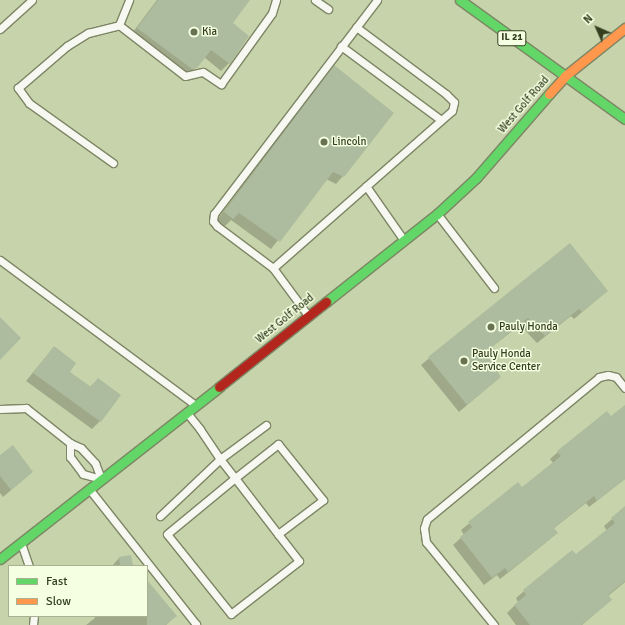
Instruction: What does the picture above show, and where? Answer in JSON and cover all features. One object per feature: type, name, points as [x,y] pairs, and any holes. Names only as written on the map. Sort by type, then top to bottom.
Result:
[{"type":"street","name":"IL 21","points":[[460,0],[625,119]]},
{"type":"street","name":"West Golf Road","points":[[0,559],[21,544],[89,488],[196,406],[437,214],[476,178],[564,76],[625,28]]},
{"type":"lane","points":[[1,27],[32,0]]},
{"type":"lane","points":[[119,25],[129,0]]},
{"type":"lane","points":[[119,25],[185,76],[203,72],[221,84],[272,13],[276,0]]},
{"type":"lane","points":[[315,0],[328,9]]},
{"type":"lane","points":[[308,316],[273,268],[217,226],[213,221],[214,214],[377,0]]},
{"type":"lane","points":[[113,163],[29,103],[18,88],[67,46],[88,33],[119,25]]},
{"type":"lane","points":[[273,268],[452,111],[454,102],[446,94],[356,27]]},
{"type":"lane","points":[[341,46],[441,120]]},
{"type":"lane","points":[[366,186],[403,240]]},
{"type":"lane","points":[[437,214],[494,288]]},
{"type":"lane","points":[[0,260],[196,406]]},
{"type":"lane","points":[[494,625],[426,542],[424,528],[427,519],[599,378],[608,375],[616,377],[625,388]]},
{"type":"lane","points":[[0,409],[26,408],[70,443],[81,448],[95,463],[101,479]]},
{"type":"lane","points":[[186,413],[200,429],[220,459],[235,478],[278,534],[299,561],[231,614],[168,534],[235,478],[278,444],[323,500],[278,534]]},
{"type":"lane","points":[[160,516],[220,459],[266,425]]},
{"type":"lane","points":[[70,443],[70,457],[83,474],[101,479]]},
{"type":"lane","points":[[89,488],[195,625]]},
{"type":"lane","points":[[21,544],[29,565]]},
{"type":"building","name":"Kia","points":[[158,0],[250,0],[233,23],[249,36],[230,64],[211,50],[197,68],[192,69],[137,28]]},
{"type":"building","name":"Lincoln","points":[[334,65],[394,113],[344,177],[333,172],[280,242],[239,213],[233,219],[224,212]]},
{"type":"building","name":"Pauly Honda","points":[[570,243],[608,291],[582,312],[579,309],[545,336],[528,318],[485,352],[501,377],[467,405],[428,357]]},
{"type":"building","points":[[0,317],[21,338],[0,360]]},
{"type":"building","points":[[54,346],[76,363],[70,372],[91,387],[98,378],[121,395],[101,422],[33,373]]},
{"type":"building","points":[[625,405],[625,479],[597,501],[594,496],[554,528],[558,533],[508,572],[505,568],[492,578],[460,537],[472,527],[468,522],[518,482],[522,487],[561,456],[557,451],[607,411],[611,416]]},
{"type":"building","points":[[13,445],[33,472],[11,490],[0,476],[0,455]]},
{"type":"building","points":[[625,506],[625,581],[608,595],[612,600],[581,625],[530,625],[514,605],[526,595],[523,590],[572,550],[576,554],[615,523],[611,518]]},
{"type":"building","points":[[131,555],[133,565],[120,565],[119,557]]},
{"type":"building","points":[[148,581],[177,616],[165,625],[147,625]]},
{"type":"traffic: fast","points":[[460,0],[625,119]]},
{"type":"traffic: fast","points":[[326,302],[437,214],[476,178],[549,94]]},
{"type":"traffic: fast","points":[[0,559],[219,387]]},
{"type":"traffic: slow","points":[[549,94],[565,76],[625,28]]},
{"type":"traffic: jam","points":[[219,387],[326,302]]},
{"type":"place","name":"Kia","points":[[194,32]]},
{"type":"place","name":"Lincoln","points":[[324,142]]},
{"type":"place","name":"Pauly Honda","points":[[491,327]]},
{"type":"place","name":"Pauly Honda Service Center","points":[[464,361]]}]
